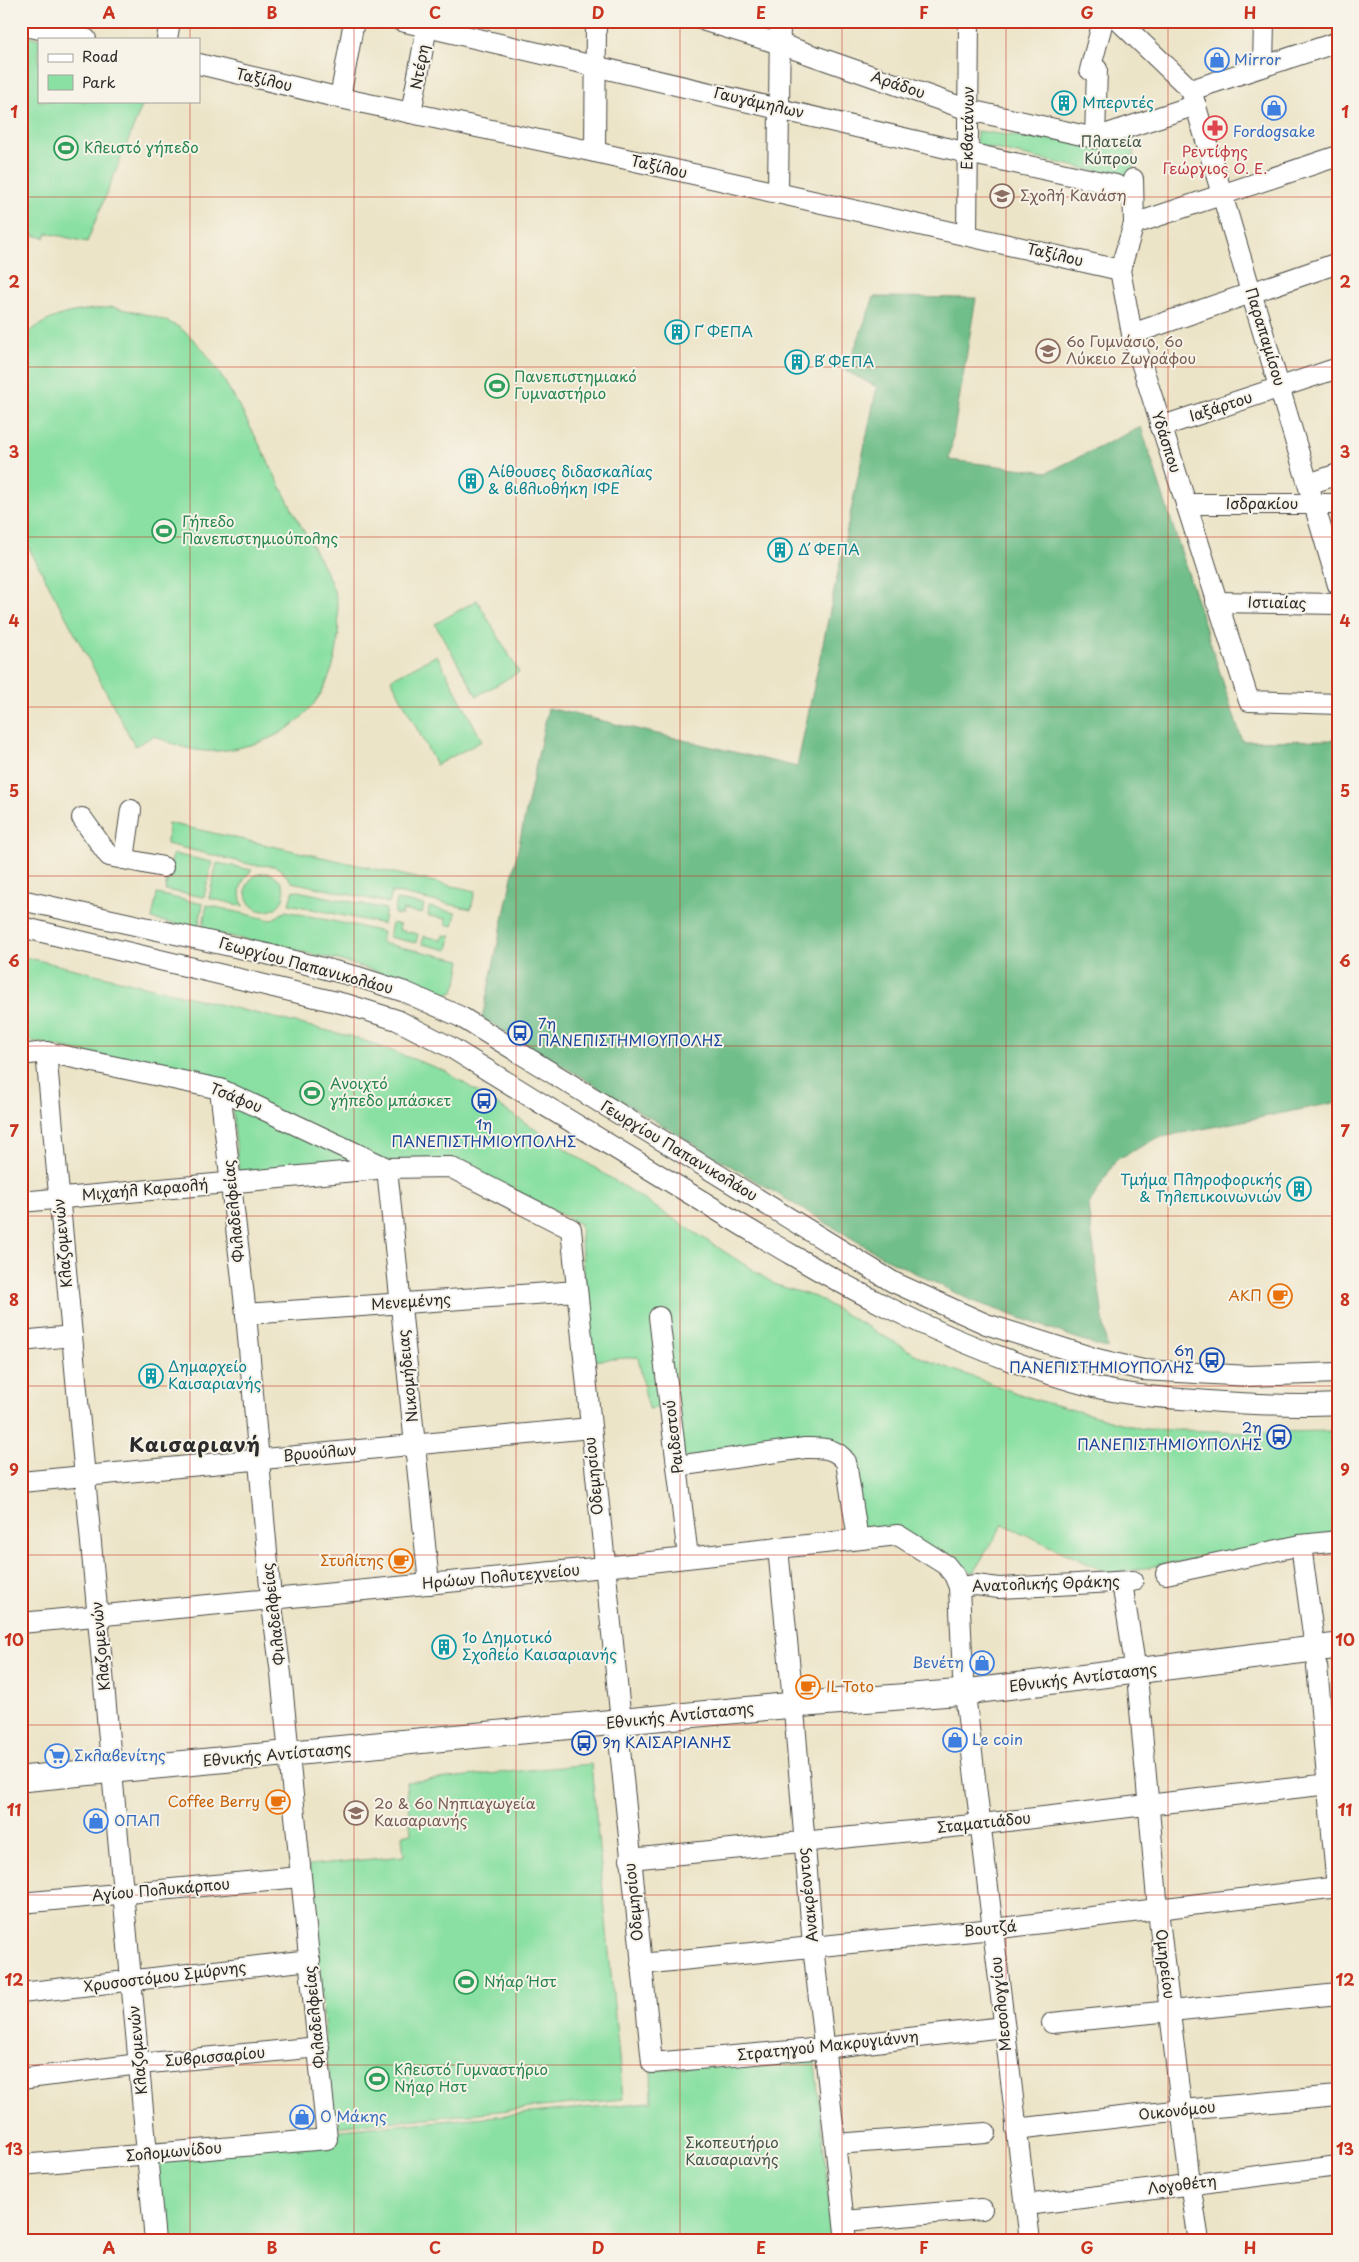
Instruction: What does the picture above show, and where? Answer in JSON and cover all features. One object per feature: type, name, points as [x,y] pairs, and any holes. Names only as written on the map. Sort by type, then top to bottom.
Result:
[{"type":"main road","name":"Εθνικής Αντίστασης","points":[[21,1779],[113,1779],[794,1714],[966,1700],[1327,1656]]},
{"type":"main road","name":"Εθνικής Αντίστασης","points":[[21,1797],[113,1779]]},
{"type":"street","points":[[167,38],[170,21]]},
{"type":"street","points":[[340,98],[354,21]]},
{"type":"street","name":"Γαυγάμηλων","points":[[401,21],[428,24],[596,66],[968,153],[1124,182]]},
{"type":"street","points":[[596,21],[596,152]]},
{"type":"street","name":"Αράδου","points":[[705,21],[780,44],[968,110],[1095,138]]},
{"type":"street","points":[[778,193],[780,21]]},
{"type":"street","name":"Εκβατάνων","points":[[967,235],[970,21]]},
{"type":"street","points":[[1103,21],[1090,70],[1097,69],[1095,138],[1262,67],[1338,42]]},
{"type":"street","points":[[1119,21],[1142,41],[1194,97]]},
{"type":"street","points":[[1142,21],[1142,41]]},
{"type":"street","points":[[1262,67],[1264,21]]},
{"type":"street","name":"Ντέρη","points":[[412,113],[428,24]]},
{"type":"street","points":[[21,25],[81,38]]},
{"type":"street","name":"Ταξίλου","points":[[200,64],[340,98],[596,152],[1120,270]]},
{"type":"street","name":"Παραπαμίσου","points":[[1194,97],[1338,585]]},
{"type":"street","points":[[1134,224],[1338,156]]},
{"type":"street","name":"Υδάσπου","points":[[1124,182],[1134,224],[1120,270],[1132,334],[1160,428],[1249,701],[1338,704]]},
{"type":"street","points":[[1132,334],[1338,263]]},
{"type":"street","name":"Ιαξάρτου","points":[[1160,428],[1338,368]]},
{"type":"street","points":[[1309,484],[1338,474]]},
{"type":"street","name":"Ισδρακίου","points":[[1186,504],[1338,504]]},
{"type":"street","name":"Ιστιαίας","points":[[1216,602],[1338,604]]},
{"type":"street","points":[[117,861],[132,810]]},
{"type":"street","points":[[82,818],[109,856],[117,861],[163,867]]},
{"type":"street","name":"Γεωργίου Παπανικολάου","points":[[21,900],[267,954],[358,977],[405,992],[461,1017],[892,1282],[986,1324],[1097,1359],[1143,1370],[1232,1376],[1338,1373]]},
{"type":"street","name":"Γεωργίου Παπανικολάου","points":[[21,926],[349,1005],[397,1020],[450,1048],[858,1294],[962,1342],[1029,1368],[1096,1387],[1144,1396],[1245,1404],[1304,1406],[1338,1404]]},
{"type":"street","name":"Τσάφου","points":[[21,1055],[46,1052],[220,1089],[387,1168]]},
{"type":"street","name":"Κλαζομενών","points":[[46,1052],[155,2241]]},
{"type":"street","name":"Φιλαδελφείας","points":[[220,1089],[246,1314],[271,1598],[290,1763],[327,2139]]},
{"type":"street","name":"Μιχαήλ Καραολή","points":[[21,1202],[387,1168],[450,1167],[571,1229]]},
{"type":"street","name":"Νικομήδειας","points":[[387,1168],[429,1584]]},
{"type":"street","name":"Οδεμησίου","points":[[571,1229],[620,1731],[630,1859],[652,2064]]},
{"type":"street","name":"Μενεμένης","points":[[246,1314],[577,1291]]},
{"type":"street","name":"Ραιδεστού","points":[[659,1317],[688,1557]]},
{"type":"street","points":[[21,1341],[72,1336]]},
{"type":"street","name":"Βρυούλων","points":[[21,1482],[590,1428]]},
{"type":"street","points":[[677,1466],[805,1448],[826,1448],[840,1453],[846,1462],[858,1539]]},
{"type":"street","name":"Ηρώων Πολυτεχνείου","points":[[21,1623],[604,1567],[898,1535],[946,1565],[954,1575],[959,1587]]},
{"type":"street","points":[[1166,1574],[1301,1545],[1338,1541]]},
{"type":"street","points":[[1301,1545],[1327,1656],[1338,1888]]},
{"type":"street","name":"Ανακρέοντος","points":[[778,1548],[813,1946],[845,2231]]},
{"type":"street","name":"Ανατολικής Θράκης","points":[[959,1587],[976,1585],[999,1588],[1128,1582]]},
{"type":"street","name":"Ομηρείου","points":[[1128,1582],[1158,1910],[1190,2183],[1199,2241]]},
{"type":"street","name":"Μεσολογγίου","points":[[959,1587],[966,1700],[982,1824],[1003,2027],[1030,2241]]},
{"type":"street","name":"Σταματιάδου","points":[[630,1859],[803,1840],[982,1824],[1333,1783]]},
{"type":"street","name":"Αγίου Πολυκάρπου","points":[[21,1903],[300,1877]]},
{"type":"street","name":"Βουτζά","points":[[641,1964],[993,1929],[1338,1888]]},
{"type":"street","name":"Χρυσοστόμου Σμύρνης","points":[[21,1993],[310,1960]]},
{"type":"street","points":[[1052,2023],[1338,1994]]},
{"type":"street","name":"Στρατηγού Μακρυγιάννη","points":[[652,2064],[824,2048],[1003,2027]]},
{"type":"street","name":"Συβρισσαρίου","points":[[21,2079],[139,2064],[319,2047]]},
{"type":"street","name":"Οικονόμου","points":[[1016,2129],[1182,2110],[1338,2096]]},
{"type":"street","points":[[836,2144],[986,2132]]},
{"type":"street","name":"Σολομωνίδου","points":[[21,2166],[327,2139]]},
{"type":"street","name":"Λογοθέτη","points":[[1026,2205],[1338,2166]]},
{"type":"street","points":[[845,2231],[982,2209]]},
{"type":"green space","points":[[21,33],[38,39],[38,102],[144,102],[87,242],[47,233],[45,238],[21,232]]},
{"type":"green space","name":"Πλατεία Κύπρου","points":[[1135,118],[1133,179],[976,145],[977,131],[1038,139],[1097,132]]},
{"type":"green space","points":[[874,297],[976,298],[949,460],[1048,472],[1141,427],[1242,741],[1338,740],[1338,1102],[1157,1138],[1116,1160],[1088,1206],[1107,1349],[970,1300],[885,1258],[482,1018],[548,708],[797,767],[877,387],[846,371]]},
{"type":"green space","points":[[112,307],[164,320],[180,328],[198,344],[233,395],[332,584],[337,603],[339,627],[331,672],[322,692],[309,710],[293,725],[273,737],[250,745],[228,750],[205,751],[185,748],[154,736],[135,746],[21,533],[21,338],[44,322],[64,314]]},
{"type":"green space","points":[[477,600],[519,672],[477,696],[435,624]]},
{"type":"green space","points":[[437,655],[482,741],[436,765],[391,679]]},
{"type":"green space","points":[[168,823],[475,891],[471,909],[392,892],[389,903],[292,882],[280,869],[274,866],[253,865],[167,844]]},
{"type":"green space","points":[[173,854],[212,862],[204,897],[165,890]]},
{"type":"green space","points":[[217,863],[252,870],[241,886],[240,896],[243,906],[209,898]]},
{"type":"green space","points":[[265,873],[279,878],[284,892],[279,906],[265,911],[251,906],[246,892],[251,878]]},
{"type":"green space","points":[[293,890],[386,909],[383,924],[289,904]]},
{"type":"green space","points":[[157,894],[203,904],[198,929],[152,919]]},
{"type":"green space","points":[[397,900],[424,905],[422,914],[403,910],[402,915],[394,914]]},
{"type":"green space","points":[[207,905],[271,920],[286,911],[383,932],[381,943],[461,960],[457,983],[453,992],[443,996],[434,995],[375,971],[338,960],[202,930]]},
{"type":"green space","points":[[429,907],[456,913],[453,926],[446,924],[446,919],[428,916]]},
{"type":"green space","points":[[392,923],[400,925],[399,930],[418,934],[416,943],[389,937]]},
{"type":"green space","points":[[444,935],[451,936],[448,950],[422,944],[424,936],[442,940]]},
{"type":"green space","points":[[21,956],[357,1038],[445,1071],[776,1285],[815,1297],[924,1359],[1033,1399],[1143,1429],[1252,1432],[1338,1431],[1338,1537],[1301,1541],[1110,1574],[1003,1524],[973,1573],[900,1532],[862,1533],[844,1452],[684,1460],[675,1406],[648,1409],[638,1357],[589,1361],[580,1224],[452,1160],[239,1174],[230,1086],[28,1040],[21,1041]]},
{"type":"green space","name":"Νήαρ Ήστ","points":[[591,1764],[623,2099],[334,2127],[309,1865],[404,1856],[402,1835],[411,1833],[406,1782]]},
{"type":"green space","name":"Σκοπευτήριο Καισαριανής","points":[[814,2053],[833,2241],[161,2241],[151,2147],[652,2102],[651,2071]]},
{"type":"place","name":"Mirror","points":[[1217,60]]},
{"type":"place","name":"Μπερντές","points":[[1064,103]]},
{"type":"place","name":"Fordogsake","points":[[1274,108]]},
{"type":"place","name":"Ρεντίφης Γεώργιος Ο. Ε.","points":[[1215,128]]},
{"type":"place","name":"Κλειστό γήπεδο","points":[[66,148]]},
{"type":"place","name":"Σχολή Κανάση","points":[[1002,196]]},
{"type":"place","name":"Γ΄ ΦΕΠΑ","points":[[677,332]]},
{"type":"place","name":"6ο Γυμνάσιο, 6ο Λύκειο Ζωγράφου","points":[[1048,351]]},
{"type":"place","name":"Β΄ ΦΕΠΑ","points":[[797,362]]},
{"type":"place","name":"Πανεπιστημιακό Γυμναστήριο","points":[[497,386]]},
{"type":"place","name":"Αίθουσες διδασκαλίας & βιβλιοθήκη ΙΦΕ","points":[[471,481]]},
{"type":"place","name":"Γήπεδο Πανεπιστημιούπολης","points":[[164,531]]},
{"type":"place","name":"Δ΄ ΦΕΠΑ","points":[[780,550]]},
{"type":"place","name":"7η ΠΑΝΕΠΙΣΤΗΜΙΟΥΠΟΛΗΣ","points":[[520,1033]]},
{"type":"place","name":"Ανοιχτό γήπεδο μπάσκετ","points":[[312,1093]]},
{"type":"place","name":"1η ΠΑΝΕΠΙΣΤΗΜΙΟΥΠΟΛΗΣ","points":[[484,1101]]},
{"type":"place","name":"Τμήμα Πληροφορικής & Τηλεπικοινωνιών","points":[[1299,1189]]},
{"type":"place","name":"ΑΚΠ","points":[[1280,1296]]},
{"type":"place","name":"6η ΠΑΝΕΠΙΣΤΗΜΙΟΥΠΟΛΗΣ","points":[[1212,1360]]},
{"type":"place","name":"Δημαρχείο Καισαριανής","points":[[151,1376]]},
{"type":"place","name":"2η ΠΑΝΕΠΙΣΤΗΜΙΟΥΠΟΛΗΣ","points":[[1279,1437]]},
{"type":"place","name":"Στυλίτης","points":[[401,1561]]},
{"type":"place","name":"1ο Δημοτικό Σχολείο Καισαριανής","points":[[444,1647]]},
{"type":"place","name":"Βενέτη","points":[[982,1663]]},
{"type":"place","name":"IL Toto","points":[[808,1687]]},
{"type":"place","name":"Le coin","points":[[955,1740]]},
{"type":"place","name":"9η ΚΑΙΣΑΡΙΑΝΗΣ","points":[[584,1743]]},
{"type":"place","name":"Σκλαβενίτης","points":[[57,1756]]},
{"type":"place","name":"Coffee Berry","points":[[278,1802]]},
{"type":"place","name":"2ο & 6ο Νηπιαγωγεία Καισαριανής","points":[[356,1813]]},
{"type":"place","name":"ΟΠΑΠ","points":[[96,1821]]},
{"type":"place","name":"Νήαρ Ήστ","points":[[466,1982]]},
{"type":"place","name":"Κλειστό Γυμναστήριο Νήαρ Ηστ","points":[[377,2079]]},
{"type":"place","name":"Ο Μάκης","points":[[302,2117]]},
{"type":"district","name":"Καισαριανή","points":[[195,1445]]}]
